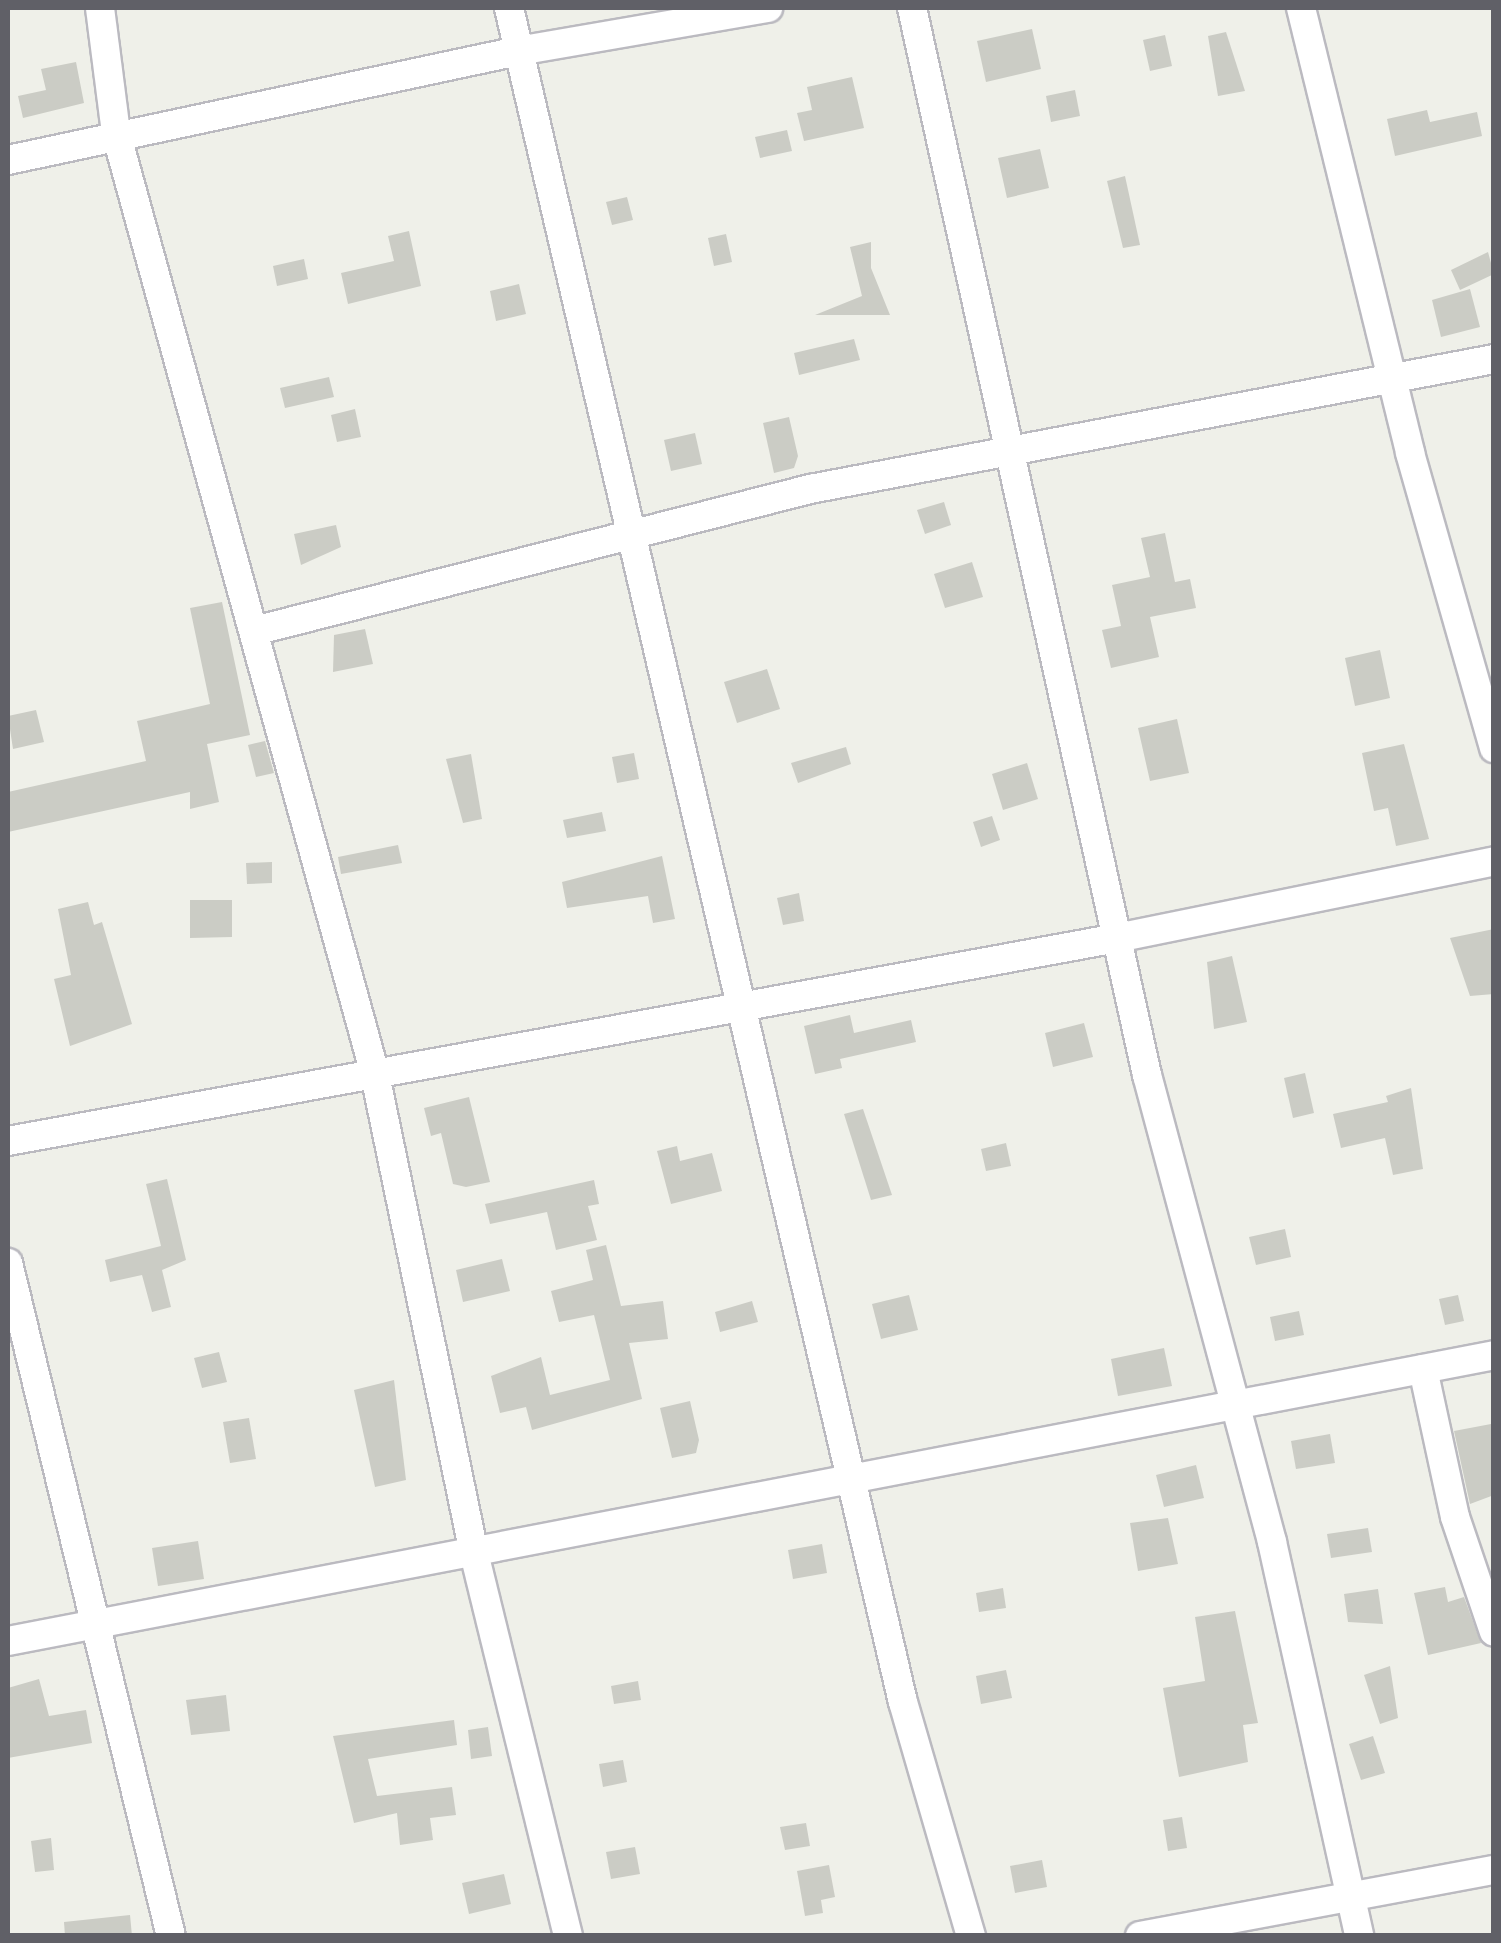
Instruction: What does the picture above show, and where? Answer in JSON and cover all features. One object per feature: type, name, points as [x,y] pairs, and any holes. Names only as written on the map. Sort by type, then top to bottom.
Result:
[{"type":"street","points":[[100,8],[116,133],[258,630],[374,1070],[474,1553],[568,1936]]},
{"type":"street","points":[[509,8],[609,465],[634,540],[903,1702],[971,1936]]},
{"type":"street","points":[[8,160],[116,133],[518,51],[768,8]]},
{"type":"street","points":[[912,8],[1116,938],[1234,1401],[1359,1936]]},
{"type":"street","points":[[1301,8],[1395,381],[1494,748]]},
{"type":"street","points":[[258,630],[634,540],[810,489],[1395,381],[1494,359]]},
{"type":"street","points":[[8,1141],[374,1070],[1116,938],[1494,861]]},
{"type":"street","points":[[8,1263],[99,1623],[171,1936]]},
{"type":"street","points":[[8,1640],[474,1553],[850,1473],[1494,1354]]},
{"type":"street","points":[[1423,1368],[1455,1517],[1494,1632]]},
{"type":"street","points":[[1140,1936],[1494,1870]]},
{"type":"building","points":[[1032,29],[1041,69],[986,82],[977,41]]},
{"type":"building","points":[[1226,32],[1245,91],[1218,96],[1208,36]]},
{"type":"building","points":[[1165,35],[1172,66],[1150,71],[1143,40]]},
{"type":"building","points":[[76,62],[84,103],[23,118],[18,96],[46,90],[41,69]]},
{"type":"building","points":[[852,77],[864,128],[804,141],[797,113],[812,110],[807,87]]},
{"type":"building","points":[[1075,90],[1080,116],[1051,122],[1046,96]]},
{"type":"building","points":[[1427,110],[1430,122],[1477,112],[1482,136],[1395,156],[1387,119]]},
{"type":"building","points":[[787,130],[792,151],[760,158],[755,137]]},
{"type":"building","points":[[1040,149],[1049,188],[1007,198],[998,158]]},
{"type":"building","points":[[1125,176],[1140,245],[1123,248],[1107,181]]},
{"type":"building","points":[[627,197],[633,220],[612,225],[606,202]]},
{"type":"building","points":[[409,231],[421,286],[348,304],[341,273],[394,261],[388,236]]},
{"type":"building","points":[[726,234],[732,262],[714,266],[708,238]]},
{"type":"building","points":[[871,242],[871,268],[890,315],[815,315],[862,296],[850,247]]},
{"type":"building","points":[[1488,252],[1494,274],[1460,290],[1451,270]]},
{"type":"building","points":[[304,259],[308,279],[277,286],[273,266]]},
{"type":"building","points":[[519,284],[526,314],[496,321],[490,291]]},
{"type":"building","points":[[1470,289],[1480,327],[1441,337],[1432,300]]},
{"type":"building","points":[[854,339],[860,360],[799,375],[794,353]]},
{"type":"building","points":[[329,377],[334,397],[285,408],[280,388]]},
{"type":"building","points":[[355,409],[361,437],[337,442],[331,415]]},
{"type":"building","points":[[789,417],[798,456],[794,468],[774,473],[763,423]]},
{"type":"building","points":[[695,433],[702,464],[671,471],[664,440]]},
{"type":"building","points":[[944,502],[951,525],[925,534],[917,510]]},
{"type":"building","points":[[336,525],[341,547],[301,565],[294,534]]},
{"type":"building","points":[[1165,533],[1175,582],[1190,579],[1196,608],[1150,617],[1159,657],[1111,668],[1102,630],[1121,626],[1112,585],[1150,577],[1141,538]]},
{"type":"building","points":[[972,562],[983,597],[945,608],[934,574]]},
{"type":"building","points":[[222,602],[250,735],[207,744],[219,802],[190,809],[190,792],[8,832],[8,792],[146,761],[137,721],[210,704],[190,608]]},
{"type":"building","points":[[365,629],[373,664],[333,672],[334,635]]},
{"type":"building","points":[[1380,650],[1390,698],[1355,706],[1345,658]]},
{"type":"building","points":[[767,669],[780,709],[737,723],[724,682]]},
{"type":"building","points":[[36,710],[44,742],[13,749],[8,716]]},
{"type":"building","points":[[1177,719],[1189,773],[1150,781],[1138,728]]},
{"type":"building","points":[[265,741],[274,773],[256,777],[248,745]]},
{"type":"building","points":[[1404,744],[1429,839],[1396,846],[1388,808],[1374,811],[1362,753]]},
{"type":"building","points":[[846,747],[851,764],[798,783],[791,763]]},
{"type":"building","points":[[634,753],[639,779],[617,783],[612,757]]},
{"type":"building","points":[[471,754],[482,819],[463,823],[446,759]]},
{"type":"building","points":[[1027,763],[1038,799],[1003,810],[992,774]]},
{"type":"building","points":[[602,812],[606,831],[567,838],[563,820]]},
{"type":"building","points":[[992,816],[1000,840],[981,847],[973,822]]},
{"type":"building","points":[[398,845],[402,863],[341,874],[338,857]]},
{"type":"building","points":[[662,856],[675,919],[653,923],[648,896],[567,908],[562,882]]},
{"type":"building","points":[[272,862],[272,883],[247,884],[246,863]]},
{"type":"building","points":[[799,893],[804,921],[783,925],[777,898]]},
{"type":"building","points":[[190,900],[232,900],[232,937],[190,938]]},
{"type":"building","points":[[88,902],[94,925],[102,922],[132,1024],[70,1046],[54,979],[71,975],[58,909]]},
{"type":"building","points":[[1494,929],[1494,994],[1470,996],[1450,938]]},
{"type":"building","points":[[1232,956],[1247,1022],[1214,1029],[1207,962]]},
{"type":"building","points":[[850,1015],[854,1033],[911,1020],[916,1042],[840,1059],[842,1068],[815,1074],[804,1026]]},
{"type":"building","points":[[1084,1023],[1093,1057],[1053,1067],[1045,1033]]},
{"type":"building","points":[[1305,1073],[1314,1113],[1293,1118],[1284,1078]]},
{"type":"building","points":[[1411,1088],[1423,1169],[1393,1175],[1385,1138],[1341,1148],[1333,1114],[1388,1102],[1386,1096]]},
{"type":"building","points":[[469,1097],[490,1182],[466,1187],[453,1184],[441,1133],[431,1136],[424,1108]]},
{"type":"building","points":[[863,1109],[892,1195],[871,1200],[844,1114]]},
{"type":"building","points":[[1006,1143],[1011,1166],[986,1171],[981,1149]]},
{"type":"building","points":[[677,1146],[680,1161],[712,1153],[722,1191],[671,1204],[657,1151]]},
{"type":"building","points":[[167,1179],[186,1260],[162,1270],[171,1307],[152,1312],[142,1275],[110,1282],[105,1260],[161,1246],[146,1184]]},
{"type":"building","points":[[594,1180],[599,1204],[588,1206],[597,1240],[556,1250],[547,1212],[490,1224],[485,1204]]},
{"type":"building","points":[[1285,1229],[1291,1257],[1256,1265],[1249,1237]]},
{"type":"building","points":[[606,1245],[621,1306],[663,1301],[668,1339],[629,1343],[642,1399],[532,1430],[526,1407],[500,1413],[491,1376],[541,1357],[550,1395],[610,1380],[594,1315],[559,1322],[551,1291],[593,1280],[586,1250]]},
{"type":"building","points":[[502,1259],[510,1291],[463,1302],[456,1270]]},
{"type":"building","points":[[909,1295],[918,1330],[881,1339],[872,1304]]},
{"type":"building","points":[[1458,1295],[1464,1321],[1445,1325],[1439,1299]]},
{"type":"building","points":[[752,1301],[758,1322],[720,1332],[715,1312]]},
{"type":"building","points":[[1299,1311],[1304,1335],[1275,1341],[1270,1317]]},
{"type":"building","points":[[1164,1348],[1172,1386],[1118,1396],[1111,1359]]},
{"type":"building","points":[[219,1352],[227,1382],[202,1388],[194,1358]]},
{"type":"building","points":[[394,1380],[406,1480],[375,1487],[354,1390]]},
{"type":"building","points":[[690,1401],[699,1440],[696,1453],[672,1458],[660,1408]]},
{"type":"building","points":[[249,1418],[256,1459],[230,1463],[223,1422]]},
{"type":"building","points":[[1491,1424],[1494,1495],[1470,1504],[1454,1431]]},
{"type":"building","points":[[1330,1434],[1335,1463],[1296,1469],[1291,1441]]},
{"type":"building","points":[[1196,1465],[1204,1498],[1164,1507],[1156,1475]]},
{"type":"building","points":[[1168,1518],[1178,1564],[1138,1571],[1130,1523]]},
{"type":"building","points":[[1368,1528],[1372,1552],[1331,1558],[1327,1534]]},
{"type":"building","points":[[198,1541],[204,1579],[158,1586],[152,1548]]},
{"type":"building","points":[[822,1544],[827,1573],[793,1579],[788,1550]]},
{"type":"building","points":[[1445,1587],[1448,1602],[1464,1597],[1481,1643],[1428,1655],[1414,1593]]},
{"type":"building","points":[[1003,1588],[1006,1608],[979,1612],[976,1593]]},
{"type":"building","points":[[1378,1589],[1383,1624],[1348,1622],[1344,1594]]},
{"type":"building","points":[[1235,1611],[1258,1723],[1243,1725],[1248,1762],[1179,1777],[1163,1688],[1205,1681],[1195,1617]]},
{"type":"building","points":[[1390,1666],[1398,1718],[1380,1724],[1364,1675]]},
{"type":"building","points":[[1006,1670],[1012,1698],[981,1704],[976,1676]]},
{"type":"building","points":[[39,1679],[49,1716],[86,1710],[92,1743],[8,1758],[8,1688]]},
{"type":"building","points":[[638,1681],[641,1700],[614,1704],[611,1686]]},
{"type":"building","points":[[226,1695],[230,1731],[191,1735],[186,1700]]},
{"type":"building","points":[[454,1720],[457,1745],[368,1759],[377,1796],[452,1787],[456,1815],[430,1818],[433,1840],[400,1845],[397,1813],[354,1823],[333,1736]]},
{"type":"building","points":[[488,1727],[492,1756],[471,1759],[468,1730]]},
{"type":"building","points":[[1373,1736],[1385,1773],[1361,1780],[1349,1744]]},
{"type":"building","points":[[623,1760],[627,1782],[603,1787],[599,1764]]},
{"type":"building","points":[[1182,1817],[1187,1848],[1168,1851],[1163,1820]]},
{"type":"building","points":[[806,1823],[810,1846],[785,1850],[780,1827]]},
{"type":"building","points":[[51,1838],[54,1870],[35,1872],[31,1841]]},
{"type":"building","points":[[635,1847],[640,1874],[611,1879],[606,1852]]},
{"type":"building","points":[[1042,1860],[1047,1887],[1015,1893],[1010,1866]]},
{"type":"building","points":[[829,1865],[835,1897],[821,1900],[823,1913],[805,1916],[797,1871]]},
{"type":"building","points":[[504,1874],[511,1904],[469,1914],[462,1883]]},
{"type":"building","points":[[130,1915],[132,1936],[65,1936],[64,1922]]}]
